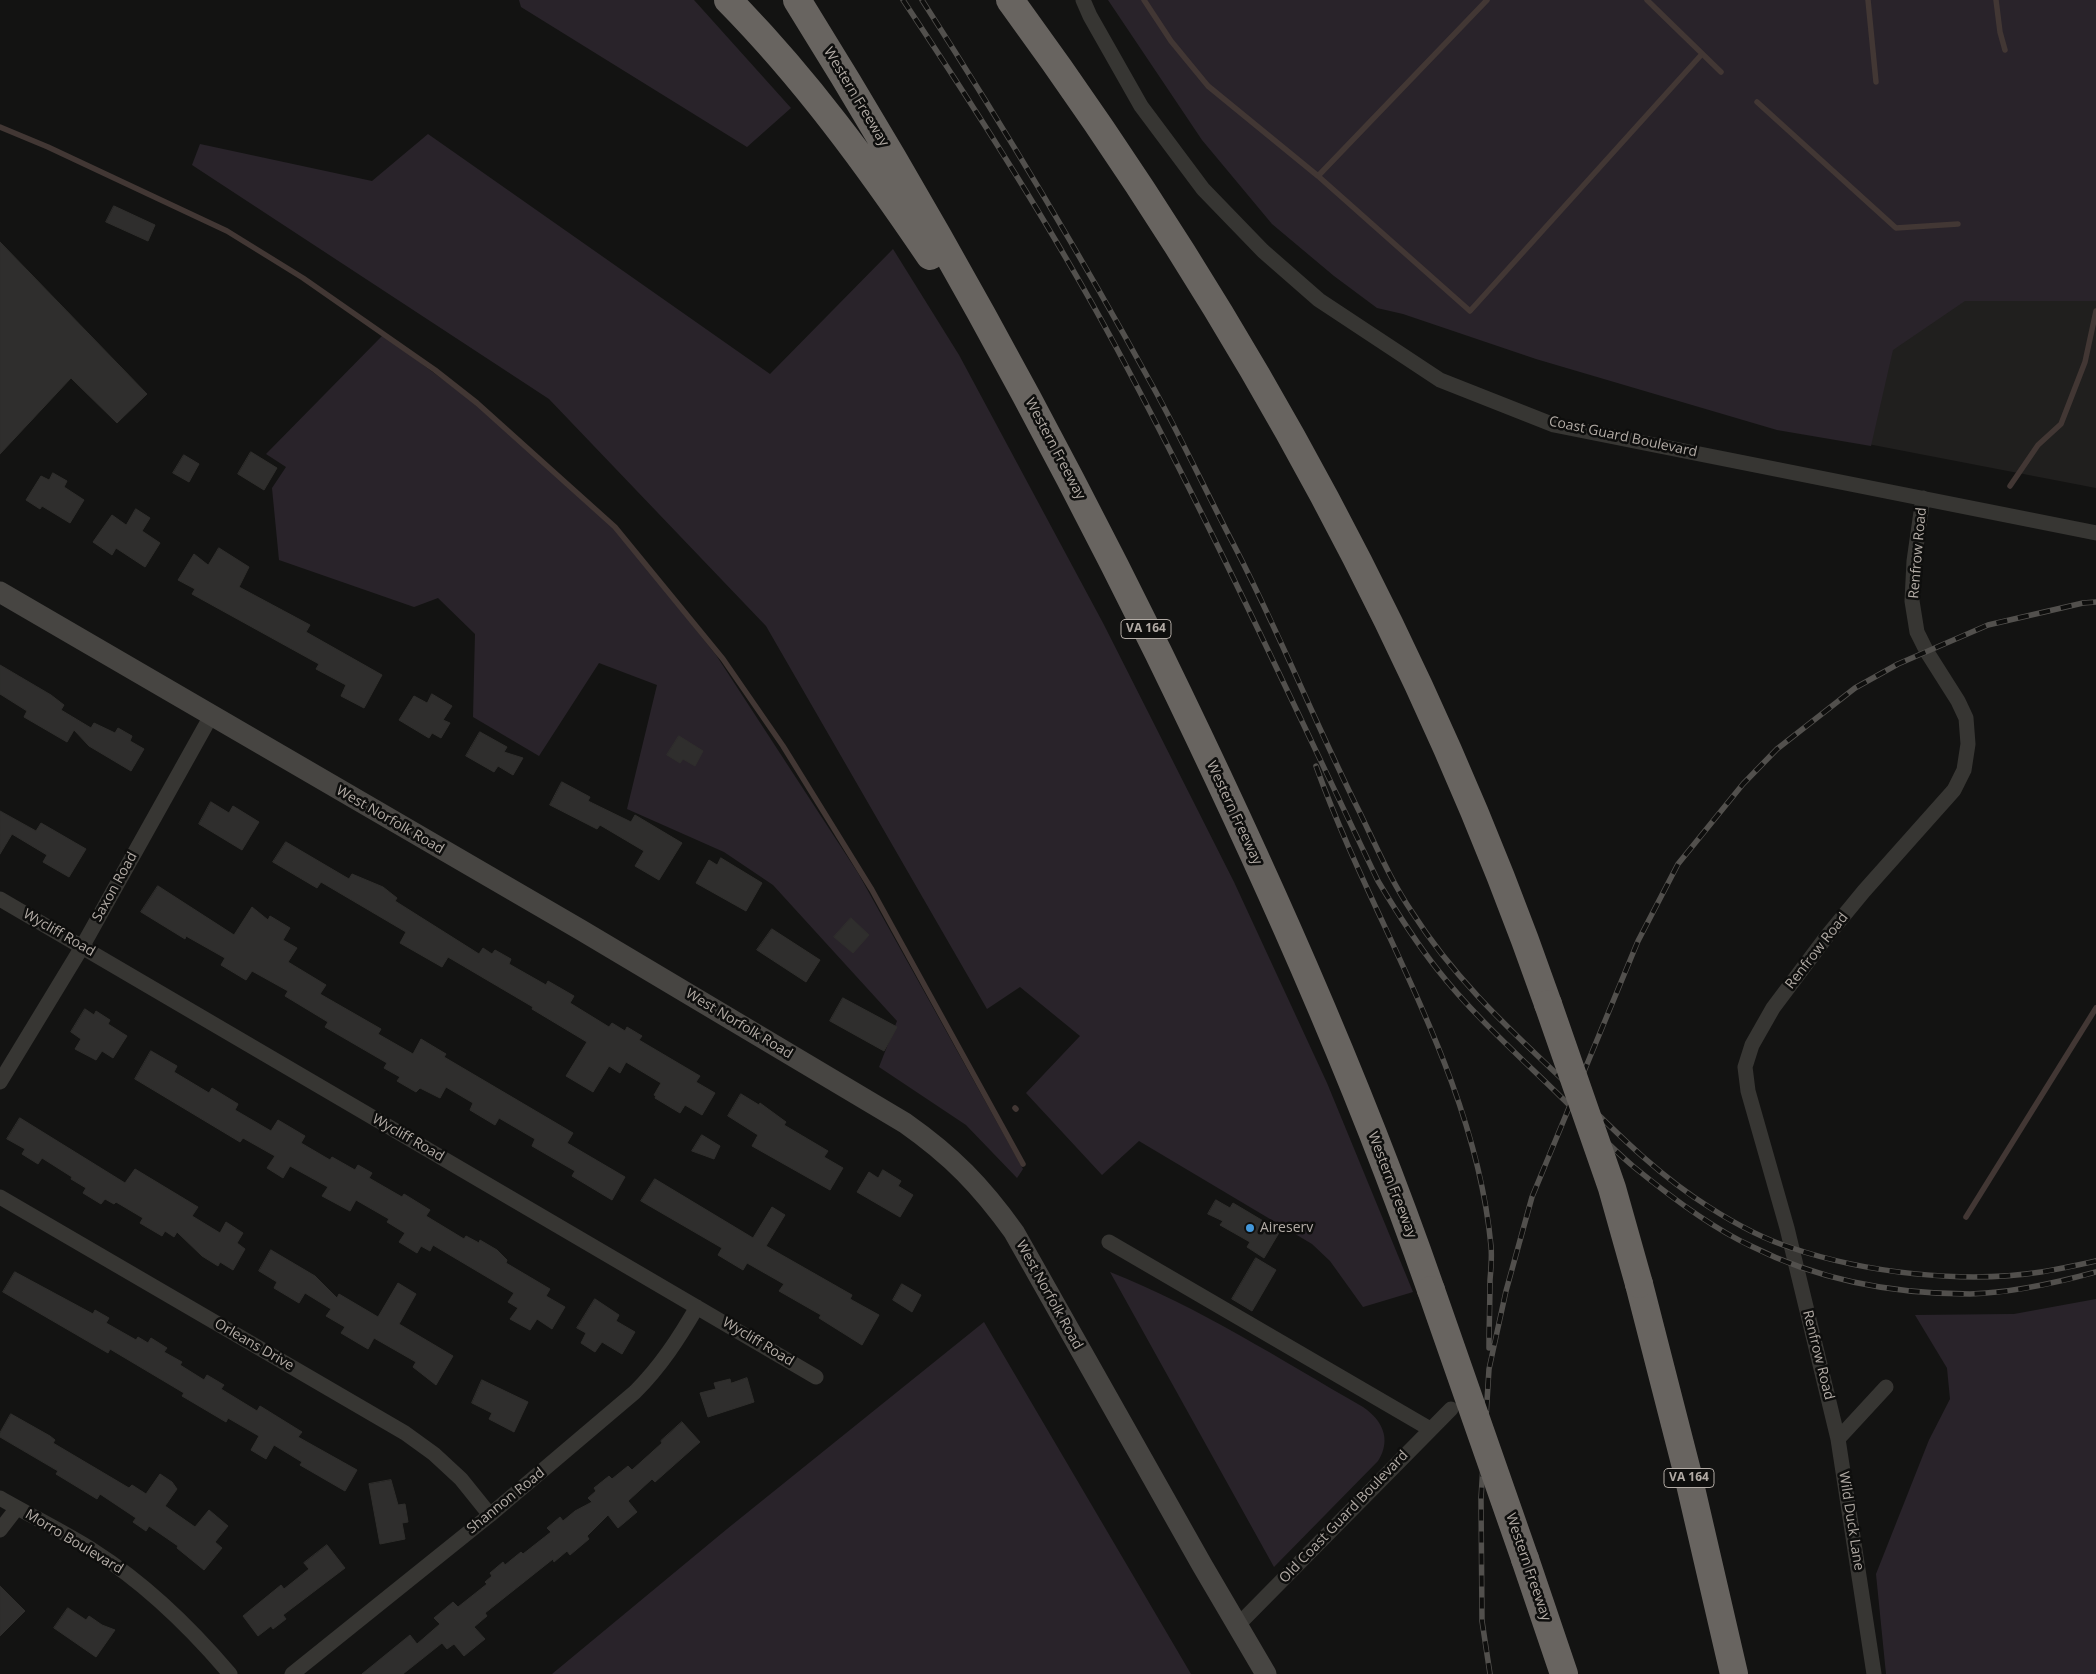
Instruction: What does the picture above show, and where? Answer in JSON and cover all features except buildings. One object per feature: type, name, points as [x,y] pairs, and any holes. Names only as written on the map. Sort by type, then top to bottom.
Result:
[{"type":"highway","points":[[728,0],[803,82],[855,149],[904,218],[974,323],[1032,416],[1093,520]]},
{"type":"highway","name":"Western Freeway","points":[[797,0],[844,74],[964,283],[1093,520],[1196,731],[1267,884],[1346,1069],[1411,1232],[1564,1674]]},
{"type":"highway","name":"VA 164","points":[[1010,0],[1114,146],[1198,277],[1309,467],[1364,572],[1428,705],[1480,825],[1528,947],[1612,1188],[1639,1284],[1687,1471],[1734,1674]]},
{"type":"street","name":"Coast Guard Boulevard","points":[[1083,0],[1090,16],[1141,106],[1203,189],[1262,251],[1319,300],[1440,380],[1554,424],[2096,532]]},
{"type":"street","name":"Renfrow Road","points":[[1838,1439],[1787,1228],[1748,1091],[1745,1067],[1752,1045],[1773,1008],[1827,936],[1864,891],[1954,790],[1964,770],[1968,744],[1966,718],[1917,632],[1912,601],[1914,561],[1923,498]]},
{"type":"street","name":"West Norfolk Road","points":[[0,592],[589,935],[905,1123],[937,1145],[966,1172],[992,1202],[1014,1232],[1266,1674]]},
{"type":"street","name":"Saxon Road","points":[[0,1082],[82,947],[211,716]]},
{"type":"street","name":"Wycliff Road","points":[[0,899],[816,1377]]},
{"type":"street","name":"Orleans Drive","points":[[0,1197],[405,1433],[434,1454],[461,1479],[490,1515]]},
{"type":"street","points":[[1109,1242],[1430,1429]]},
{"type":"street","name":"Shannon Road","points":[[292,1674],[490,1515],[636,1392],[654,1374],[673,1348],[697,1307]]},
{"type":"street","points":[[1838,1439],[1886,1387]]},
{"type":"street","name":"Old Coast Guard Boulevard","points":[[1237,1626],[1450,1408]]},
{"type":"street","name":"Wild Duck Lane","points":[[1838,1439],[1874,1674]]},
{"type":"street","name":"Morro Boulevard","points":[[0,1498],[94,1551],[132,1578],[164,1604],[206,1646],[230,1674]]},
{"type":"street","points":[[0,1530],[17,1508]]},
{"type":"shaded area","points":[[519,0],[694,0],[791,108],[747,147],[521,7]]},
{"type":"shaded area","points":[[1108,0],[2096,0],[2096,301],[1965,301],[1893,350],[1871,446],[1777,430],[1536,359],[1403,314],[1377,308],[1334,276],[1272,224],[1202,140]]},
{"type":"shaded area","points":[[2096,0],[2096,488],[1754,422]]},
{"type":"shaded area","points":[[428,134],[770,374],[893,249],[959,355],[1103,623],[1234,882],[1327,1083],[1413,1292],[1363,1307],[1330,1261],[1312,1244],[1139,1141],[1102,1175],[1026,1093],[1080,1036],[1020,987],[987,1009],[766,626],[549,399],[192,165],[200,144],[372,181]]},
{"type":"shaded area","points":[[383,335],[477,405],[610,522],[716,655],[858,873],[1023,1169],[1017,1178],[966,1125],[879,1067],[897,1021],[773,885],[724,852],[627,809],[657,685],[599,663],[539,756],[473,717],[475,634],[438,598],[414,607],[279,560],[272,488],[286,467],[266,454]]},
{"type":"shaded area","points":[[1110,1272],[1176,1301],[1239,1335],[1363,1407],[1380,1424],[1383,1431],[1384,1445],[1378,1461],[1274,1567]]},
{"type":"shaded area","points":[[2096,1299],[2096,1674],[1886,1674],[1876,1574],[1929,1440],[1950,1399],[1947,1368],[1915,1315],[2014,1314]]},
{"type":"shaded area","points":[[984,1322],[1191,1674],[552,1674],[727,1529]]},
{"type":"waterway","points":[[1144,0],[1171,41],[1208,86],[1318,176],[1487,0]]},
{"type":"waterway","points":[[1647,0],[1721,72]]},
{"type":"waterway","points":[[1868,0],[1876,82]]},
{"type":"waterway","points":[[1996,0],[2000,32],[2005,50]]},
{"type":"waterway","points":[[1318,176],[1470,311],[1702,54]]},
{"type":"waterway","points":[[1757,102],[1896,228],[1958,224]]},
{"type":"waterway","points":[[0,127],[48,147],[227,231],[303,278],[435,370],[477,403],[615,527],[723,659],[783,746],[872,890],[1023,1164]]},
{"type":"waterway","points":[[2010,486],[2038,445],[2061,424],[2085,362],[2096,311]]},
{"type":"waterway","points":[[1966,1217],[2096,1008]]},
{"type":"railway","points":[[903,0],[1014,171],[1116,347],[1218,546],[1378,881],[1421,948],[1451,986],[1481,1019],[1634,1167],[1675,1199],[1721,1230],[1777,1258],[1803,1268],[1858,1283],[1885,1288],[1942,1293],[1970,1294],[2018,1290],[2096,1272]]},
{"type":"railway","points":[[922,0],[1040,191],[1097,287],[1163,405],[1269,616],[1344,781],[1397,888],[1428,936],[1481,1000],[1614,1130],[1669,1179],[1709,1207],[1739,1225],[1770,1240],[1821,1257],[1883,1270],[1915,1274],[1980,1277],[2011,1275],[2048,1271],[2096,1261]]},
{"type":"railway","points":[[1490,1674],[1482,1621],[1481,1498],[1489,1369],[1506,1291],[1532,1197],[1638,941],[1678,864],[1743,784],[1777,749],[1855,688],[1898,664],[1988,625],[2083,603],[2096,602]]},
{"type":"railway","points":[[1316,766],[1339,825],[1444,1061],[1465,1121],[1481,1183],[1491,1246],[1489,1348]]},
{"type":"place","name":"Aireserv","points":[[1250,1228]]}]
